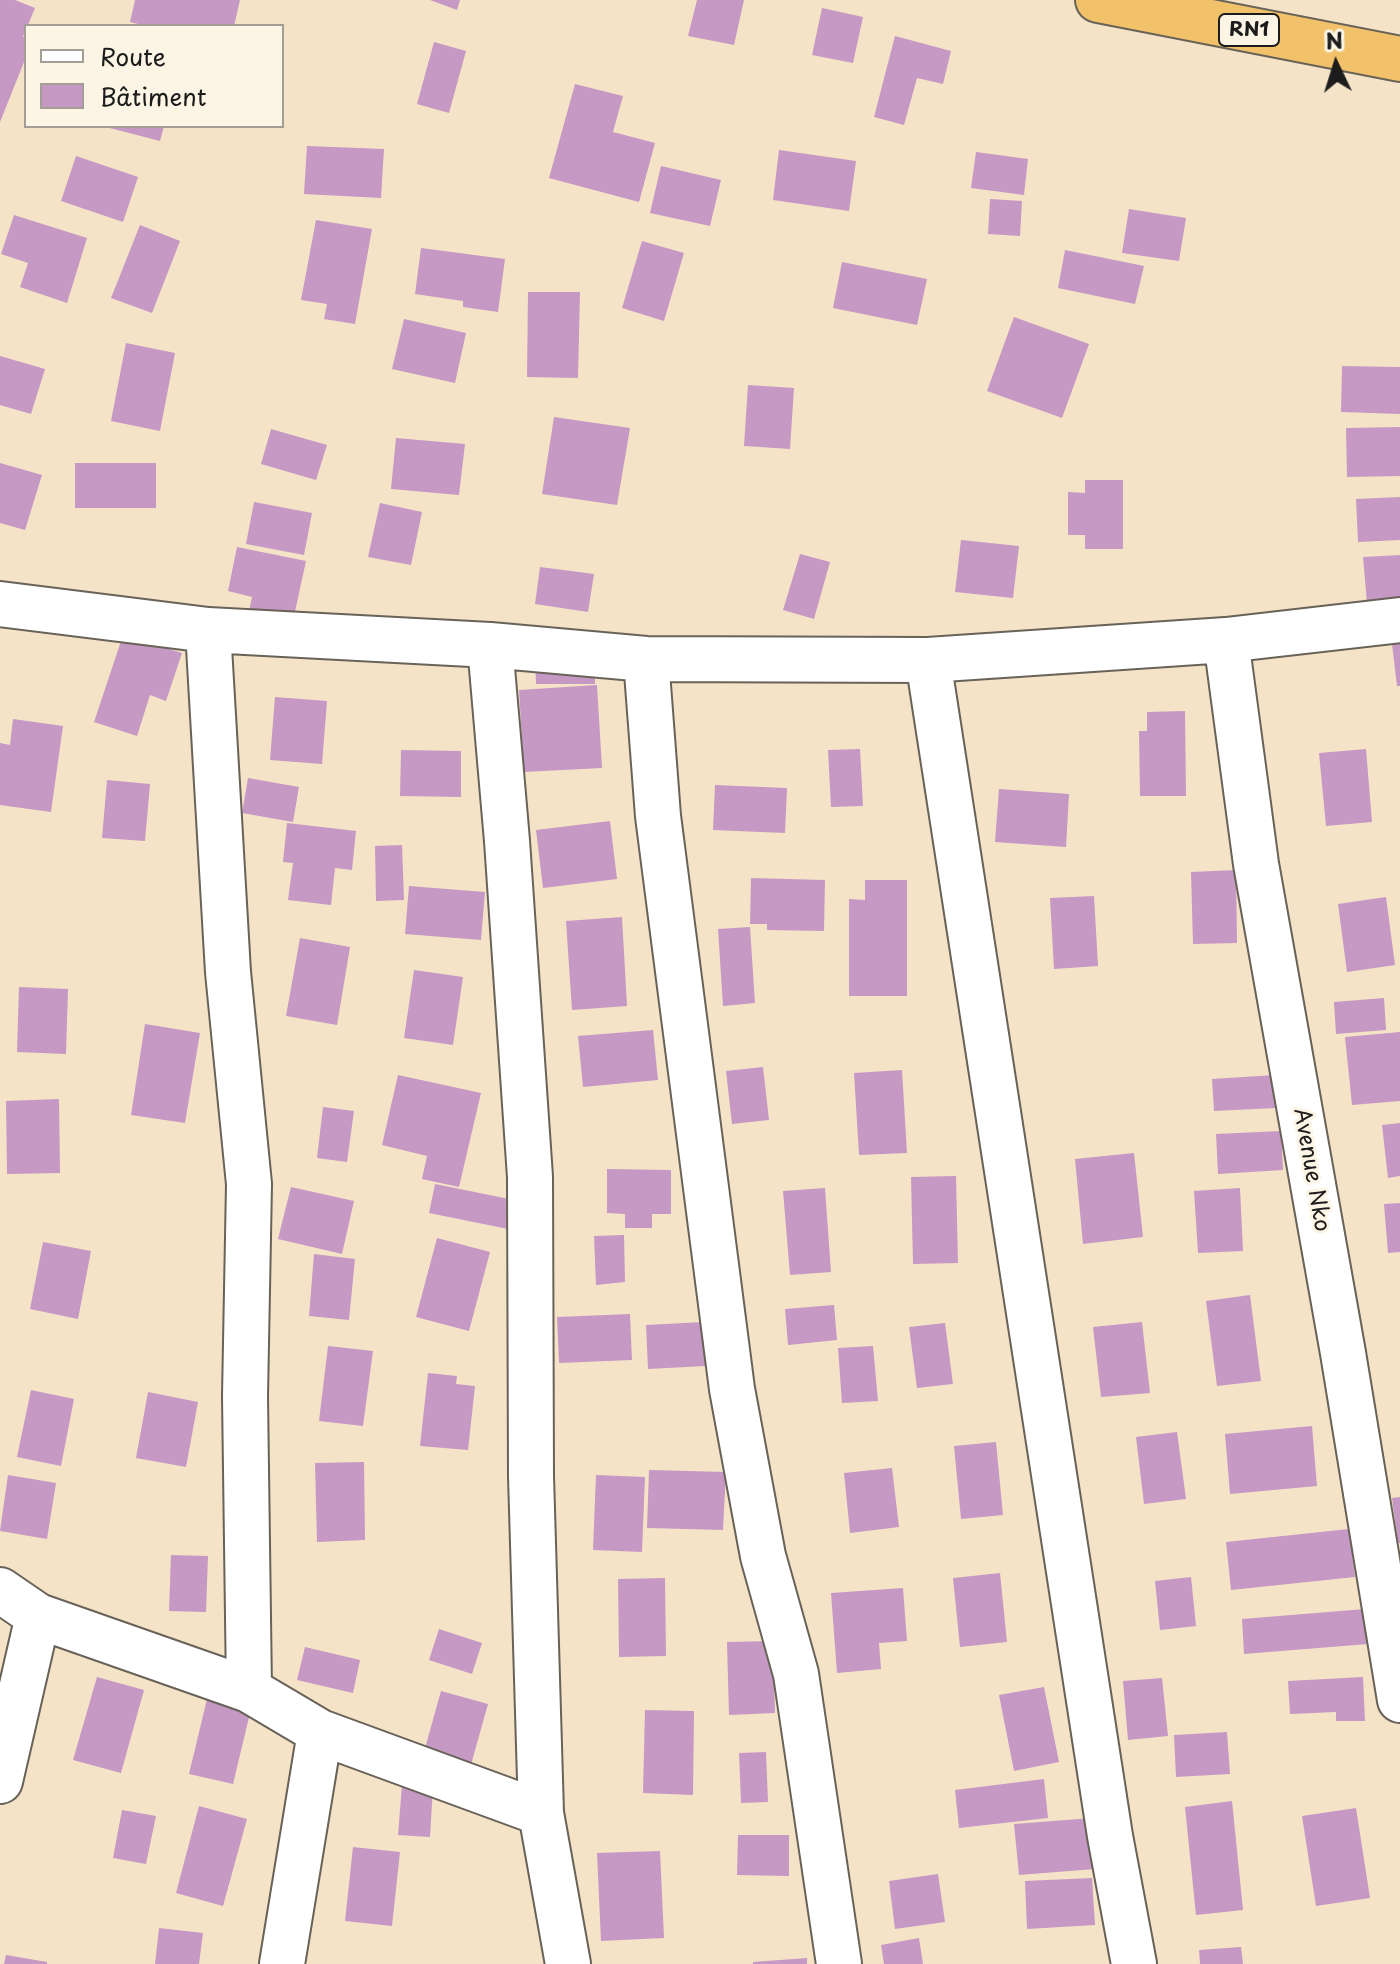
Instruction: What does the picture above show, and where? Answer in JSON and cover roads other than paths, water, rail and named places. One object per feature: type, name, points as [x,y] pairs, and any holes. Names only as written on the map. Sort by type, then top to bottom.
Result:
[{"type":"highway","name":"RN1","points":[[1098,0],[1400,59]]},
{"type":"street","points":[[0,604],[208,630],[490,645],[646,659],[928,660],[1226,640],[1400,620]]},
{"type":"street","points":[[208,630],[228,972],[249,1184],[245,1396],[249,1690]]},
{"type":"street","name":"Avenue Nko","points":[[1226,640],[1256,864],[1341,1338],[1400,1700]]},
{"type":"street","points":[[490,645],[530,1177],[531,1476],[541,1813],[568,1964]]},
{"type":"street","points":[[646,659],[658,816],[732,1389],[763,1556],[796,1674],[839,1964]]},
{"type":"street","points":[[928,660],[1110,1836],[1134,1964]]},
{"type":"street","points":[[0,1590],[38,1616],[249,1690],[320,1732],[541,1813]]},
{"type":"street","points":[[0,1781],[38,1616]]},
{"type":"street","points":[[282,1964],[320,1732]]}]
